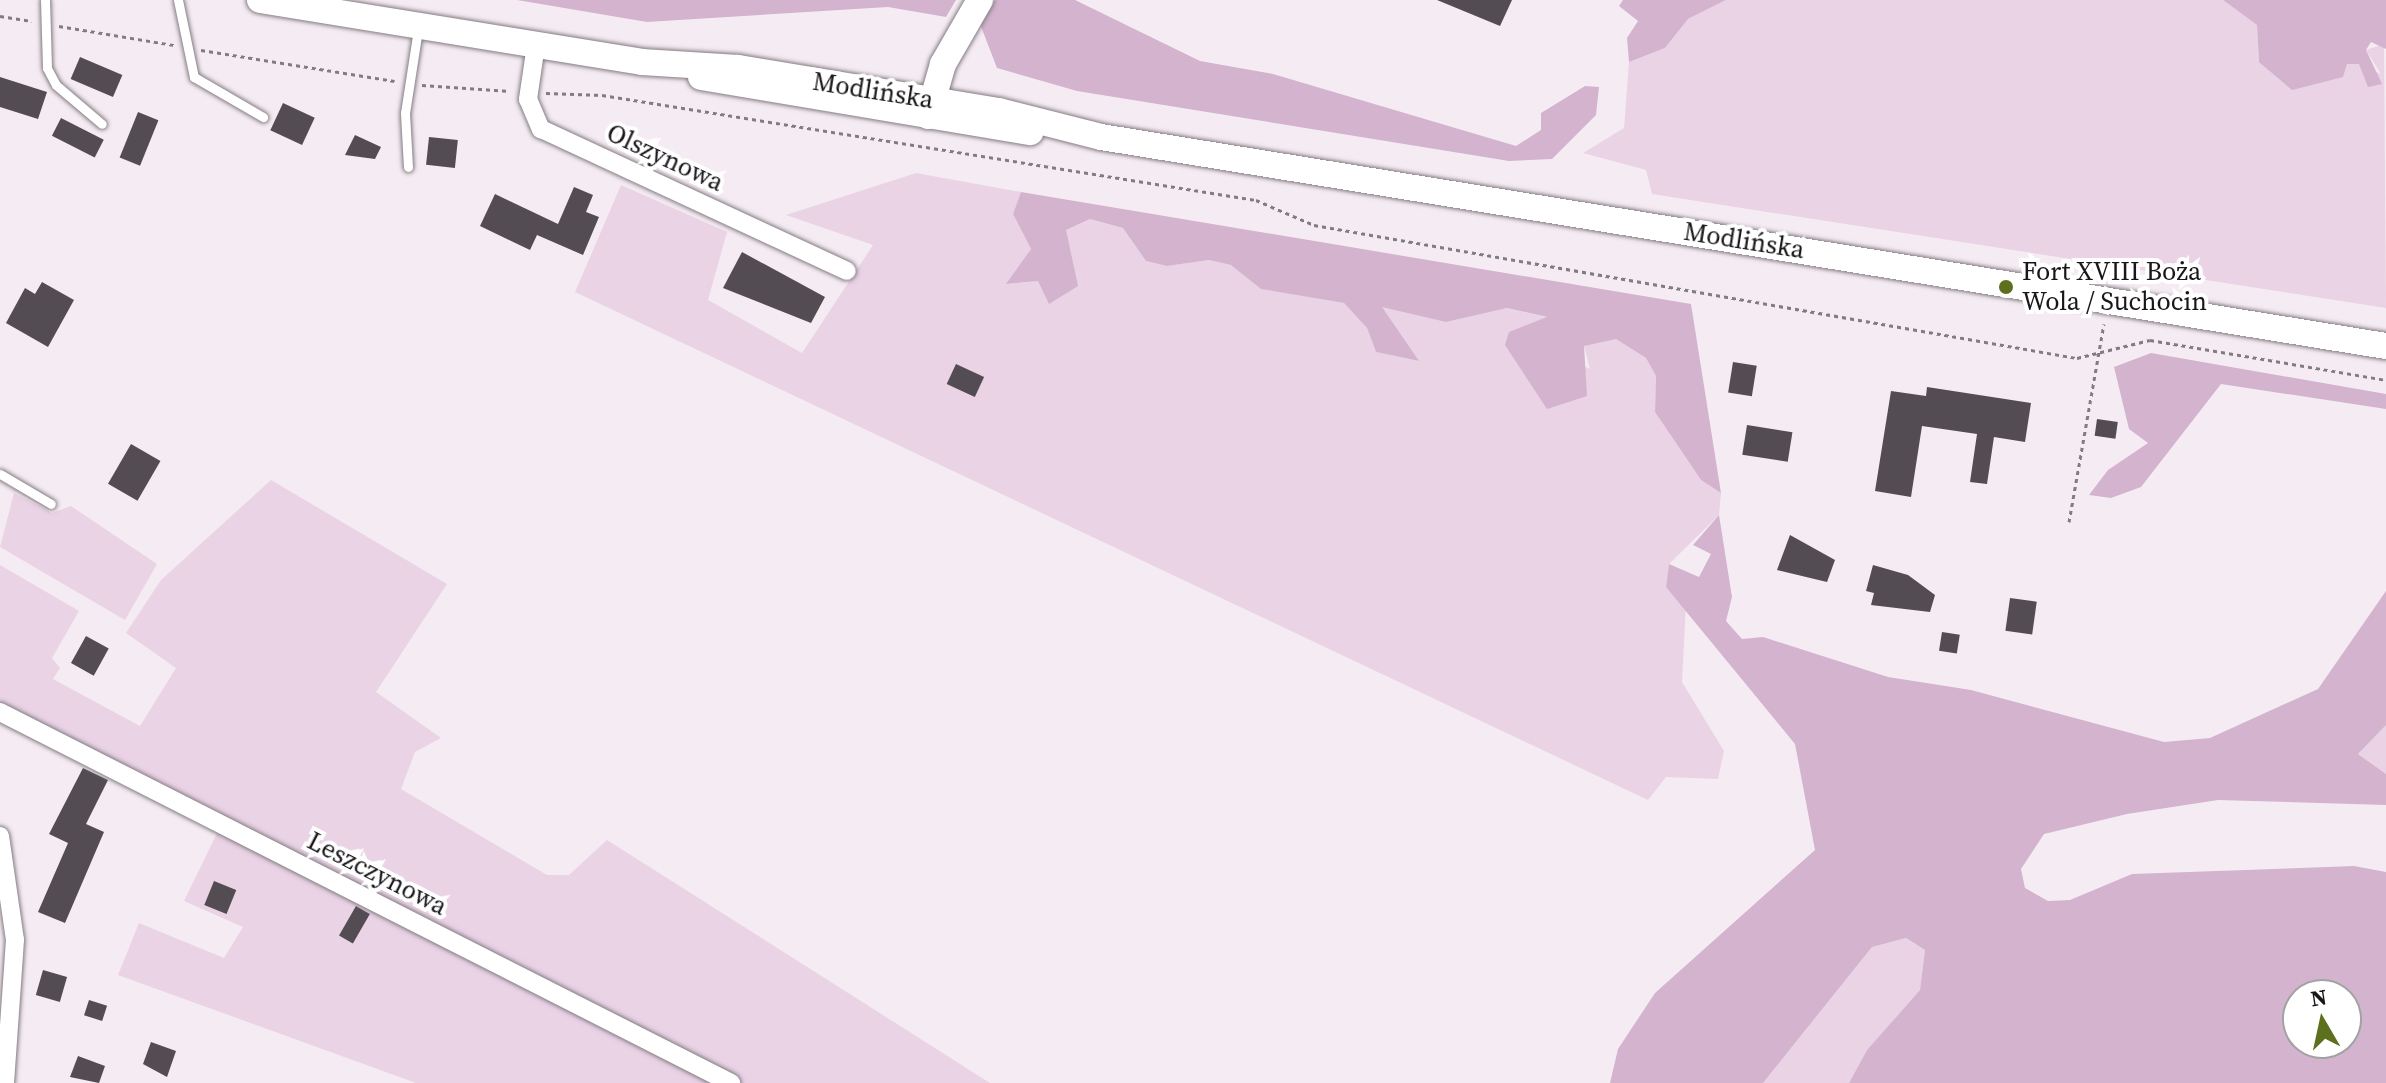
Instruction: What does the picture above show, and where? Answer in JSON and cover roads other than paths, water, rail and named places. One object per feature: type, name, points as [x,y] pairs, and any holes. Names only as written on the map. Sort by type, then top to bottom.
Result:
[{"type":"main road","name":"Modlińska","points":[[260,0],[642,62],[738,68],[930,109],[2386,346]]},
{"type":"main road","points":[[930,109],[980,0]]},
{"type":"street","name":"Olszynowa","points":[[536,45],[528,92],[541,129],[847,271]]},
{"type":"street","name":"Leszczynowa","points":[[0,712],[731,1083]]},
{"type":"street","points":[[0,836],[6,892],[5,1083]]},
{"type":"lane","points":[[45,0],[41,23],[56,85],[102,124]]},
{"type":"lane","points":[[178,0],[186,47],[198,83],[263,117]]},
{"type":"lane","points":[[408,167],[408,83],[419,26]]},
{"type":"lane","points":[[0,474],[51,504]]},
{"type":"place","name":"Fort XVIII Boża Wola / Suchocin","points":[[2006,287]]}]
